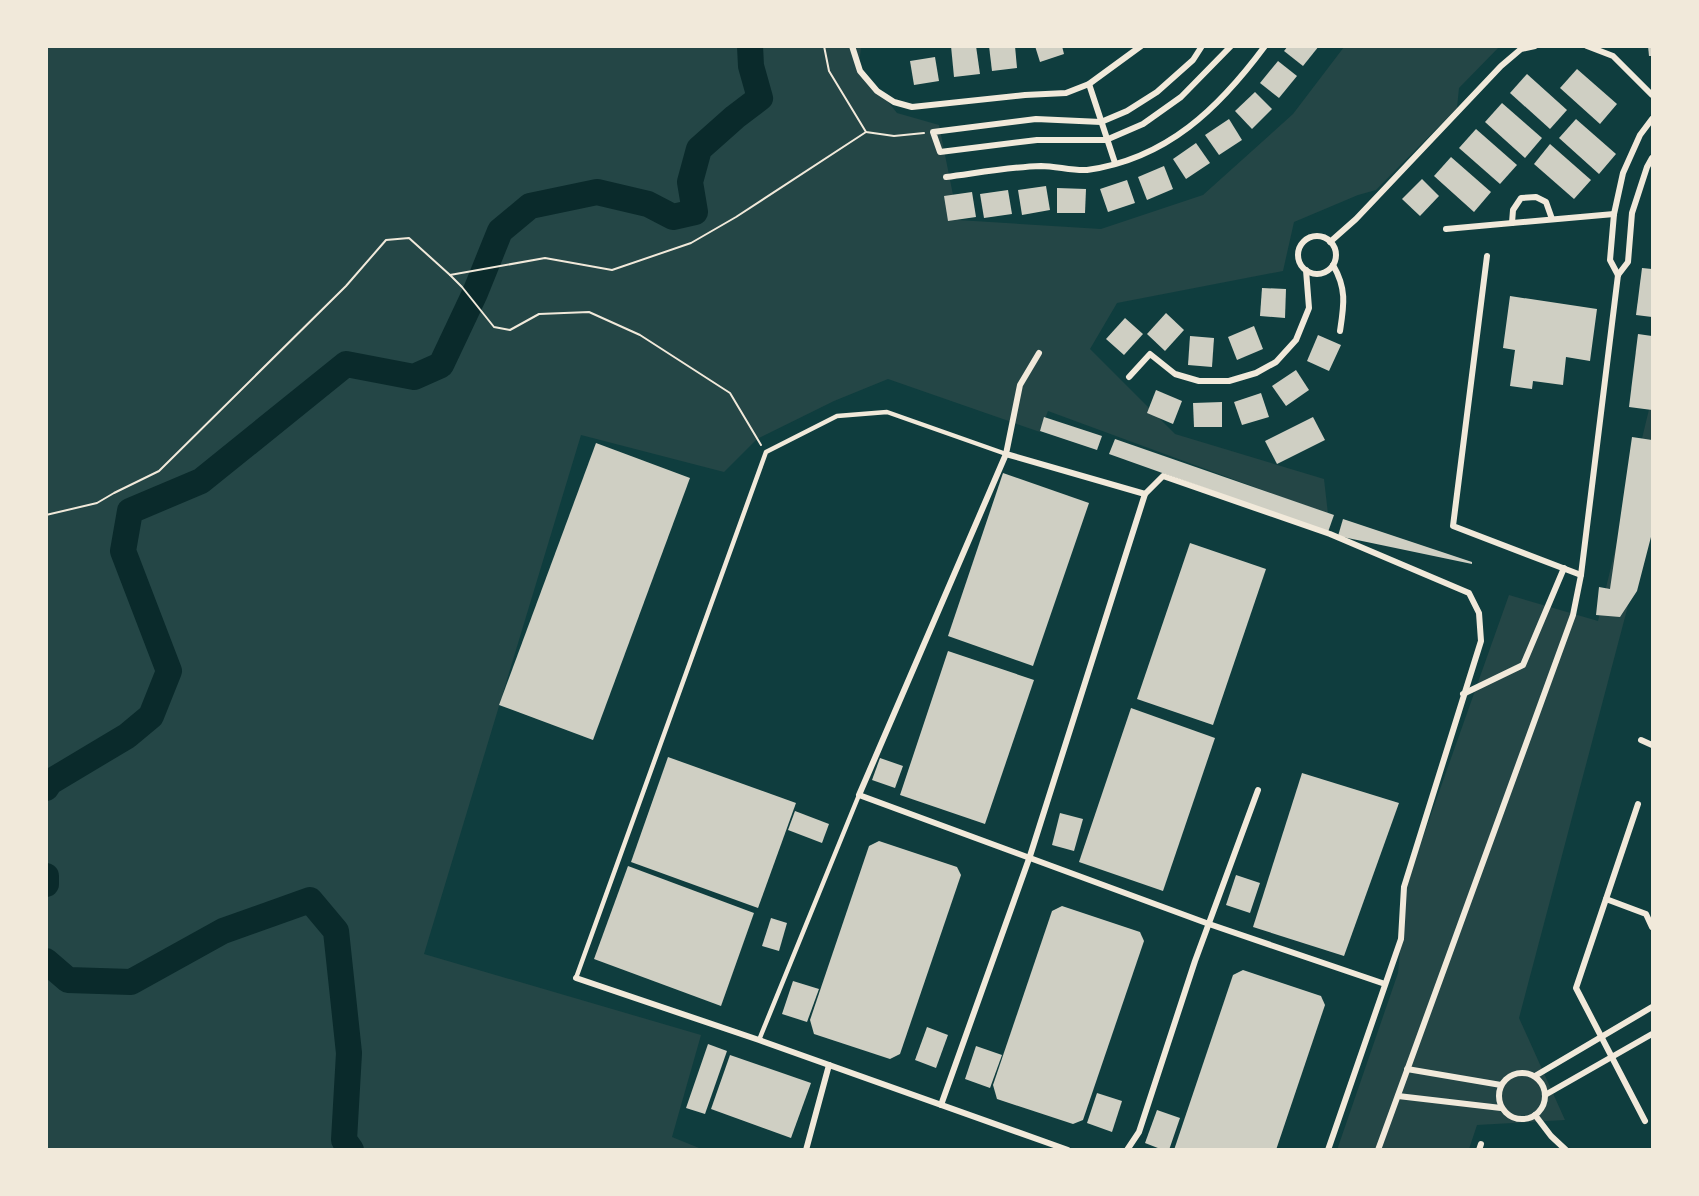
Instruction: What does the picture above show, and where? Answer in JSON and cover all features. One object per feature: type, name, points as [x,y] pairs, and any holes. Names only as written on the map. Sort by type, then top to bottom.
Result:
[{"type":"street","points":[[852,46],[860,71],[877,91],[894,102],[912,107],[1024,95],[1066,93],[1089,84],[1140,46]]},
{"type":"street","points":[[1202,46],[1193,60],[1157,92],[1127,111],[1101,122],[1036,119],[933,132],[940,152],[1037,140],[1106,140],[1143,124],[1182,97],[1231,46]]},
{"type":"street","points":[[946,177],[1042,166],[1085,170],[1149,153],[1203,118],[1240,80],[1265,46]]},
{"type":"street","points":[[1330,242],[1356,219],[1501,66],[1521,49],[1535,46]]},
{"type":"street","points":[[1587,46],[1613,56],[1653,95]]},
{"type":"street","points":[[1089,84],[1114,163]]},
{"type":"street","points":[[1618,274],[1610,260],[1614,214],[1623,173],[1640,135],[1653,119]]},
{"type":"street","points":[[1378,1149],[1572,615],[1581,574],[1618,274],[1628,262],[1632,213],[1653,158]]},
{"type":"street","points":[[1512,223],[1513,210],[1521,198],[1536,197],[1546,202],[1552,219]]},
{"type":"street","points":[[1446,229],[1614,214]]},
{"type":"street","points":[[1129,377],[1150,354],[1175,374],[1199,381],[1229,381],[1256,373],[1276,362],[1296,340],[1309,308],[1306,270],[1298,254],[1302,243],[1319,236],[1330,242],[1335,253],[1333,265],[1329,270],[1317,274],[1306,270]]},
{"type":"street","points":[[1487,256],[1453,526],[1581,574]]},
{"type":"street","points":[[1333,265],[1340,278],[1344,300],[1340,331]]},
{"type":"street","points":[[1039,353],[1020,385],[1006,454],[859,795],[1030,856],[1209,924],[1385,984]]},
{"type":"street","points":[[1006,454],[1145,494]]},
{"type":"street","points":[[941,1105],[1030,856],[1145,494],[1163,476],[1330,534],[1469,593],[1479,613],[1481,641],[1404,887],[1401,939],[1328,1149]]},
{"type":"street","points":[[1463,694],[1523,665],[1564,568]]},
{"type":"street","points":[[1641,740],[1653,745]]},
{"type":"street","points":[[1127,1149],[1139,1132],[1209,924],[1258,790]]},
{"type":"street","points":[[1638,804],[1576,988],[1645,1121]]},
{"type":"street","points":[[1606,899],[1646,914],[1653,927]]},
{"type":"street","points":[[576,978],[1068,1149]]},
{"type":"street","points":[[1535,1076],[1653,1007]]},
{"type":"street","points":[[1545,1095],[1653,1034]]},
{"type":"street","points":[[806,1149],[829,1065]]},
{"type":"street","points":[[1407,1070],[1501,1084]]},
{"type":"street","points":[[1527,1072],[1535,1076],[1544,1088],[1545,1095],[1541,1110],[1535,1115],[1520,1119],[1513,1118],[1501,1107],[1499,1100],[1501,1084],[1512,1074],[1527,1072]]},
{"type":"street","points":[[1398,1096],[1501,1107]]},
{"type":"street","points":[[1535,1115],[1551,1136],[1566,1149]]},
{"type":"lane","points":[[576,978],[766,452],[837,416],[886,412],[1006,454]]},
{"type":"lane","points":[[759,1040],[859,795]]},
{"type":"path","points":[[824,46],[829,71],[866,132]]},
{"type":"path","points":[[450,275],[545,258],[612,270],[691,243],[736,217],[866,132],[894,136],[933,132]]},
{"type":"path","points":[[46,515],[97,503],[159,471],[346,286],[386,240],[409,238],[462,287],[494,327],[510,330],[539,314],[589,312],[640,335],[729,393],[766,452]]},
{"type":"shaded area","points":[[46,47],[861,47],[859,65],[897,113],[939,125],[958,220],[1101,229],[1203,195],[1293,114],[1344,47],[1499,47],[1459,88],[1457,108],[1376,190],[1358,195],[1294,222],[1283,271],[1117,303],[1090,349],[1175,434],[1324,479],[1328,514],[1048,411],[1040,432],[888,379],[834,401],[757,439],[724,472],[581,435],[424,954],[701,1035],[672,1137],[704,1150],[47,1149]]},
{"type":"shaded area","points":[[1652,397],[1652,515],[1519,1018],[1565,1120],[1477,1125],[1469,1149],[1337,1150],[1398,973],[1406,885],[1509,595],[1598,621]]},
{"type":"building","points":[[951,46],[976,46],[980,74],[954,77]]},
{"type":"building","points":[[989,46],[1015,46],[1017,68],[992,71]]},
{"type":"building","points":[[1035,46],[1062,46],[1064,54],[1040,62]]},
{"type":"building","points":[[1288,46],[1319,46],[1303,66],[1284,51]]},
{"type":"building","points":[[1648,46],[1652,46],[1652,56],[1649,56]]},
{"type":"building","points":[[935,57],[939,81],[914,85],[910,61]]},
{"type":"building","points":[[1278,61],[1297,76],[1279,98],[1260,83]]},
{"type":"building","points":[[1577,69],[1617,104],[1600,124],[1560,88]]},
{"type":"building","points":[[1527,74],[1567,110],[1550,129],[1510,93]]},
{"type":"building","points":[[1255,92],[1272,109],[1252,129],[1235,111]]},
{"type":"building","points":[[1502,103],[1542,138],[1525,158],[1485,122]]},
{"type":"building","points":[[1229,119],[1242,140],[1219,155],[1205,135]]},
{"type":"building","points":[[1576,119],[1616,154],[1599,174],[1559,138]]},
{"type":"building","points":[[1476,129],[1517,165],[1500,184],[1459,148]]},
{"type":"building","points":[[1196,143],[1210,163],[1186,179],[1173,159]]},
{"type":"building","points":[[1550,144],[1591,180],[1574,199],[1534,164]]},
{"type":"building","points":[[1451,157],[1491,192],[1474,212],[1434,176]]},
{"type":"building","points":[[1164,166],[1173,189],[1147,200],[1138,177]]},
{"type":"building","points":[[1422,179],[1439,196],[1420,216],[1402,199]]},
{"type":"building","points":[[1127,180],[1135,203],[1108,212],[1100,189]]},
{"type":"building","points":[[1046,186],[1050,210],[1022,215],[1018,190]]},
{"type":"building","points":[[1057,188],[1086,189],[1085,213],[1057,213]]},
{"type":"building","points":[[1008,190],[1012,214],[984,218],[980,194]]},
{"type":"building","points":[[972,192],[976,217],[948,221],[944,196]]},
{"type":"building","points":[[1642,268],[1652,269],[1652,317],[1636,315]]},
{"type":"building","points":[[1262,288],[1286,289],[1285,318],[1260,316]]},
{"type":"building","points":[[1510,296],[1597,309],[1590,361],[1566,357],[1563,385],[1533,381],[1532,389],[1510,386],[1515,350],[1503,348]]},
{"type":"building","points":[[1166,313],[1184,330],[1165,351],[1147,334]]},
{"type":"building","points":[[1125,318],[1143,334],[1124,355],[1106,339]]},
{"type":"building","points":[[1254,326],[1263,349],[1237,360],[1228,337]]},
{"type":"building","points":[[1638,334],[1652,336],[1652,410],[1629,407]]},
{"type":"building","points":[[1318,335],[1341,345],[1329,371],[1307,361]]},
{"type":"building","points":[[1190,336],[1214,338],[1212,367],[1188,365]]},
{"type":"building","points":[[1296,370],[1309,390],[1286,406],[1272,386]]},
{"type":"building","points":[[1156,390],[1182,401],[1173,424],[1147,413]]},
{"type":"building","points":[[1261,393],[1269,417],[1242,425],[1234,402]]},
{"type":"building","points":[[1222,402],[1222,427],[1194,427],[1193,403]]},
{"type":"building","points":[[1044,417],[1102,436],[1097,450],[1040,431]]},
{"type":"building","points":[[1313,417],[1325,440],[1277,464],[1265,441]]},
{"type":"building","points":[[1632,437],[1652,440],[1652,533],[1637,591],[1620,617],[1596,615],[1599,587],[1610,589]]},
{"type":"building","points":[[1115,439],[1334,515],[1328,532],[1109,454]]},
{"type":"building","points":[[596,443],[690,478],[593,740],[499,705]]},
{"type":"building","points":[[1003,473],[1089,503],[1033,666],[948,636]]},
{"type":"building","points":[[1343,519],[1472,562],[1472,564],[1338,536]]},
{"type":"building","points":[[1190,543],[1266,569],[1213,725],[1137,699]]},
{"type":"building","points":[[948,651],[1034,680],[985,824],[900,795]]},
{"type":"building","points":[[1131,708],[1215,738],[1163,891],[1079,862]]},
{"type":"building","points":[[668,757],[796,803],[758,908],[631,862]]},
{"type":"building","points":[[880,758],[903,766],[895,788],[872,780]]},
{"type":"building","points":[[1302,773],[1399,803],[1344,956],[1253,927]]},
{"type":"building","points":[[795,811],[829,824],[822,843],[788,830]]},
{"type":"building","points":[[1060,813],[1083,819],[1074,851],[1052,845]]},
{"type":"building","points":[[879,841],[957,867],[961,875],[900,1054],[890,1059],[814,1034],[810,1020],[869,846]]},
{"type":"building","points":[[628,866],[754,913],[721,1006],[594,959]]},
{"type":"building","points":[[1236,875],[1260,883],[1250,913],[1226,905]]},
{"type":"building","points":[[1062,906],[1140,932],[1144,941],[1083,1120],[1073,1124],[997,1099],[993,1085],[1052,911]]},
{"type":"building","points":[[771,918],[787,923],[779,951],[762,946]]},
{"type":"building","points":[[1243,970],[1321,996],[1325,1005],[1276,1150],[1174,1150],[1233,975]]},
{"type":"building","points":[[793,981],[819,989],[807,1022],[782,1014]]},
{"type":"building","points":[[927,1027],[948,1035],[936,1068],[915,1060]]},
{"type":"building","points":[[708,1044],[727,1051],[705,1114],[686,1108]]},
{"type":"building","points":[[976,1046],[1002,1055],[990,1088],[965,1079]]},
{"type":"building","points":[[730,1055],[811,1083],[791,1138],[711,1109]]},
{"type":"building","points":[[1097,1093],[1122,1101],[1112,1132],[1087,1123]]},
{"type":"building","points":[[1157,1110],[1180,1118],[1169,1150],[1145,1143]]},
{"type":"waterway","points":[[46,788],[50,782],[127,736],[151,716],[169,671],[123,551],[130,511],[201,481],[346,364],[414,377],[441,365],[475,293],[500,231],[530,206],[597,192],[648,204],[673,217],[695,212],[690,182],[699,149],[760,98],[751,66],[750,46]]},
{"type":"waterway","points":[[46,876],[46,884]]},
{"type":"waterway","points":[[46,961],[68,980],[131,982],[223,931],[310,900],[336,931],[349,1053],[344,1140],[351,1150]]}]
